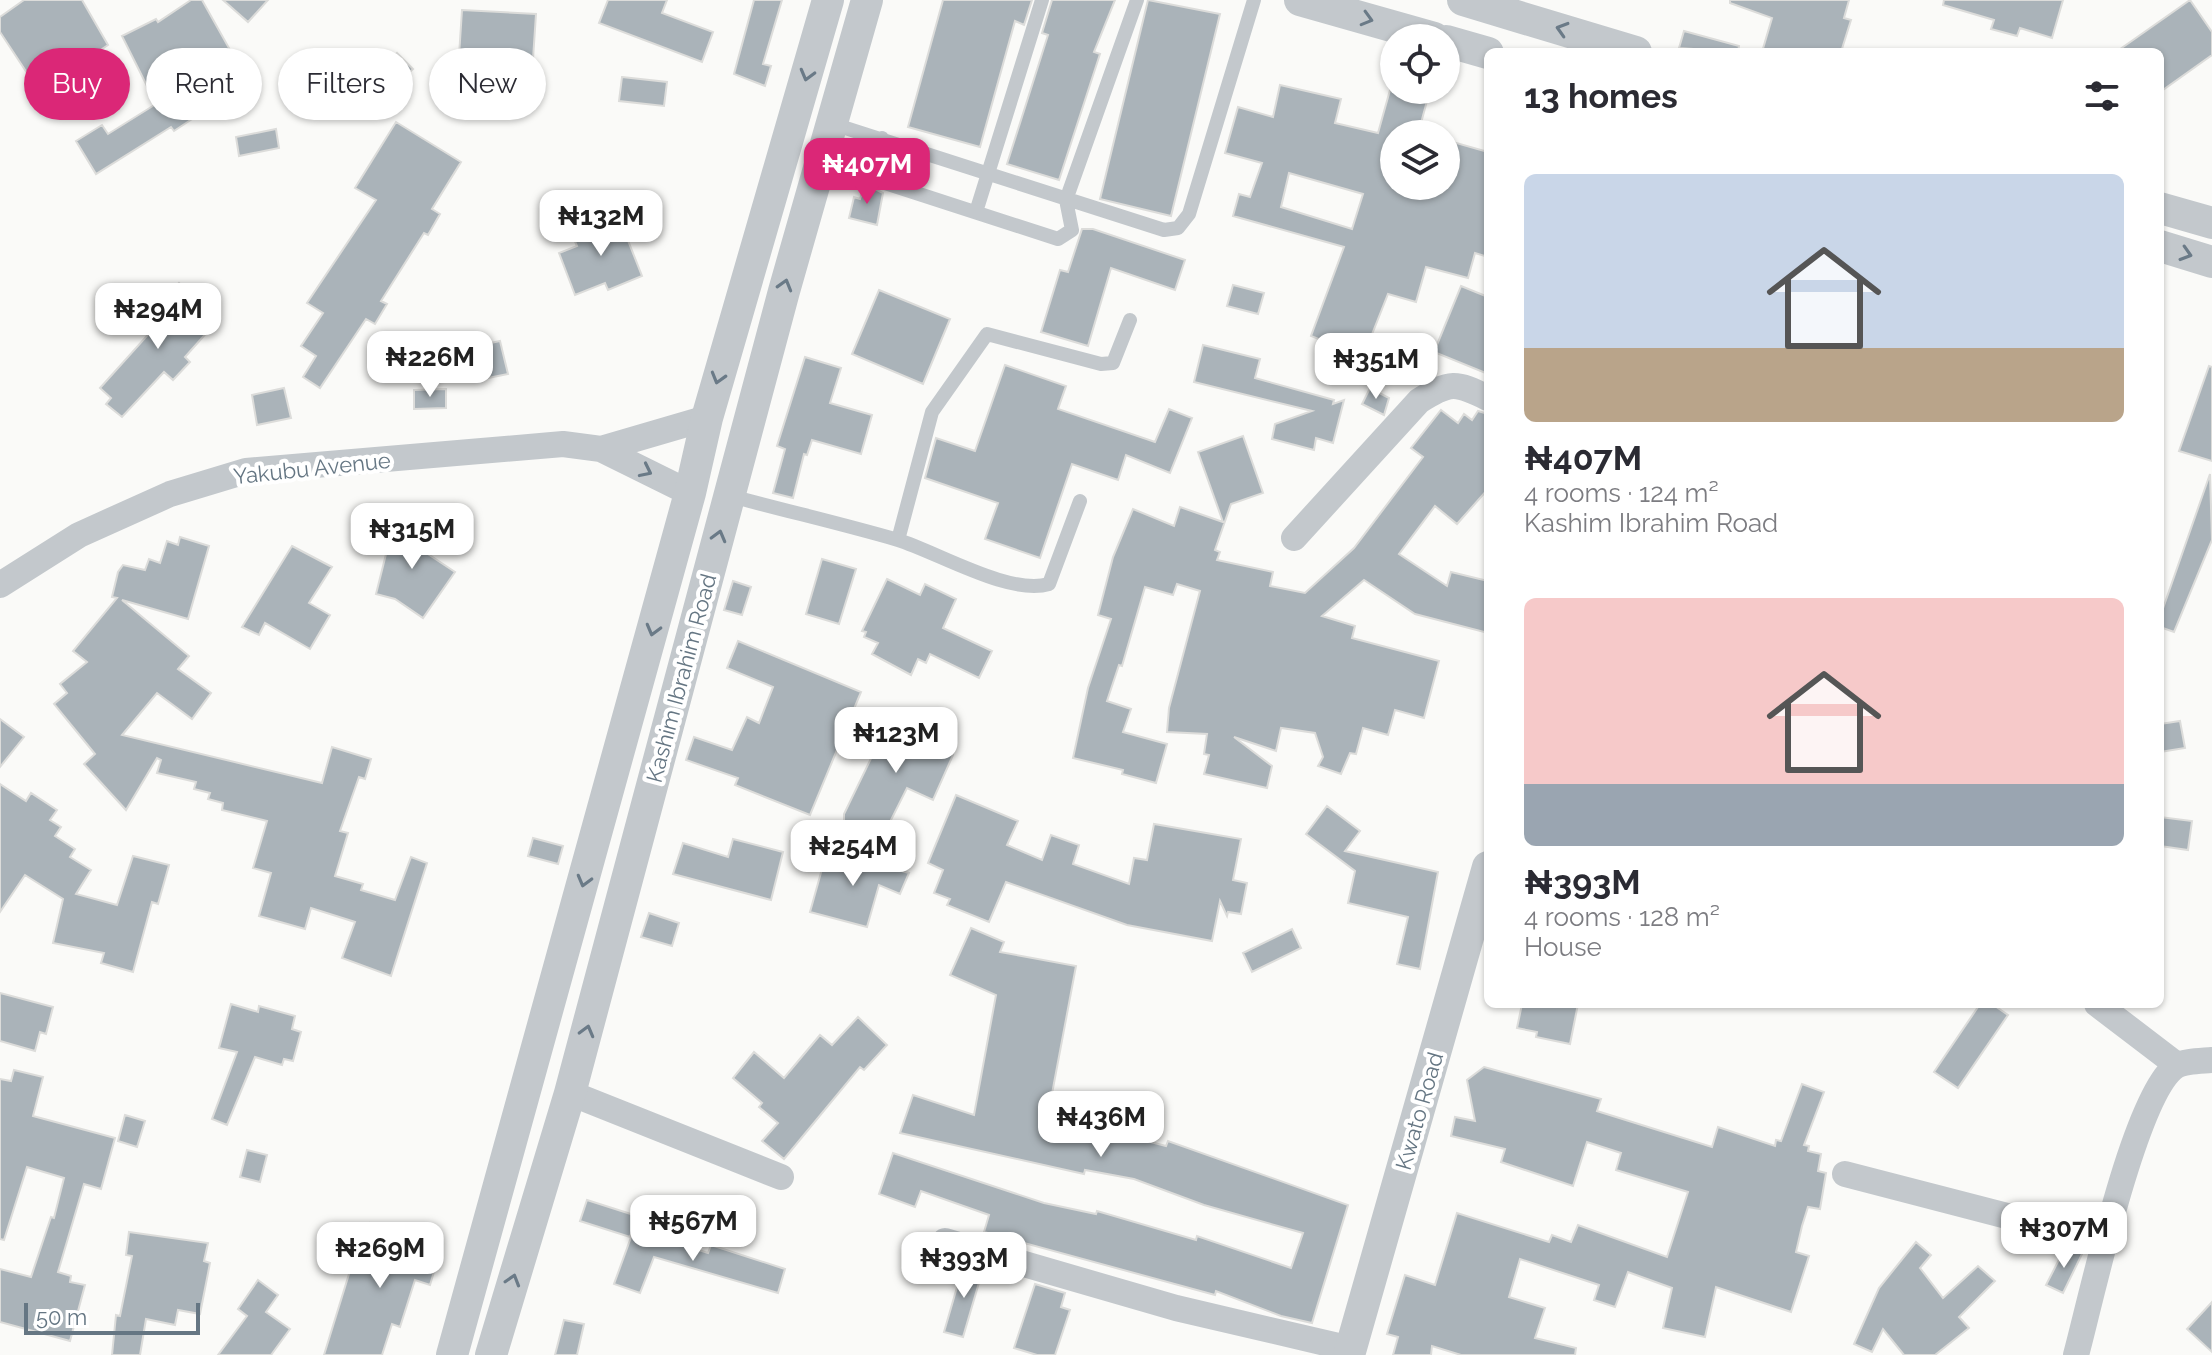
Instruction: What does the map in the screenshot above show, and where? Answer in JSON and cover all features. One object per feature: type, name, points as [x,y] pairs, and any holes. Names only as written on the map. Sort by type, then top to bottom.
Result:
[{"type":"street","name":"Kashim Ibrahim Road","points":[[452,1355],[690,493],[707,418],[828,0]]},
{"type":"street","name":"Kashim Ibrahim Road","points":[[491,1355],[570,1093],[784,291],[867,0]]},
{"type":"street","points":[[1300,0],[1385,24]]},
{"type":"street","points":[[1478,2],[1623,48]]},
{"type":"street","points":[[1460,45],[1484,52]]},
{"type":"street","points":[[2164,209],[2212,223]]},
{"type":"street","points":[[2164,247],[2212,262]]},
{"type":"street","points":[[1294,538],[1419,401],[1440,388],[1459,384],[1484,396]]},
{"type":"street","name":"Yakubu Avenue","points":[[601,449],[707,418]]},
{"type":"street","name":"Yakubu Avenue","points":[[0,585],[79,535],[170,494],[246,471],[563,444],[601,449],[690,493]]},
{"type":"street","name":"Kwato Road","points":[[1350,1352],[1484,881]]},
{"type":"street","points":[[573,921],[614,931]]},
{"type":"street","points":[[2102,1008],[2177,1065]]},
{"type":"street","points":[[2076,1355],[2140,1122],[2159,1084],[2177,1065],[2212,1060]]},
{"type":"street","points":[[570,1093],[781,1177]]},
{"type":"street","points":[[1845,1174],[2107,1242]]},
{"type":"street","points":[[945,1241],[1176,1308],[1350,1352]]},
{"type":"lane","points":[[976,212],[1042,0]]},
{"type":"lane","points":[[882,138],[871,176],[1058,239],[1072,230],[1066,200],[1137,0]]},
{"type":"lane","points":[[833,124],[1164,230],[1178,228],[1189,214],[1254,0]]},
{"type":"lane","points":[[898,540],[932,412],[987,334],[1101,364],[1113,363],[1130,320]]},
{"type":"lane","points":[[731,496],[898,540],[986,574],[1037,588],[1049,584],[1080,501]]},
{"type":"building","points":[[24,0],[82,0],[108,45],[104,48],[24,48],[24,68],[0,32],[0,17]]},
{"type":"building","points":[[191,0],[202,0],[229,48],[146,48],[146,84],[122,36],[156,19],[158,22]]},
{"type":"building","points":[[223,0],[268,0],[248,22]]},
{"type":"building","points":[[608,0],[667,0],[662,13],[713,32],[702,62],[599,23]]},
{"type":"building","points":[[754,0],[782,0],[763,64],[771,66],[765,86],[734,74]]},
{"type":"building","points":[[943,0],[1032,0],[1024,25],[1015,21],[980,147],[908,127]]},
{"type":"building","points":[[1052,0],[1115,0],[1094,52],[1100,54],[1059,180],[1007,164],[1048,35],[1042,33]]},
{"type":"building","points":[[1148,0],[1220,14],[1171,216],[1100,199]]},
{"type":"building","points":[[1730,0],[1849,0],[1844,18],[1851,20],[1842,48],[1763,48],[1772,18],[1730,3]]},
{"type":"building","points":[[1944,0],[2063,0],[2052,38],[2020,28],[2017,36],[1991,29],[1994,20],[1943,5]]},
{"type":"building","points":[[2190,0],[2212,32],[2212,55],[2164,89],[2164,48],[2122,48]]},
{"type":"building","points":[[462,10],[536,14],[534,48],[460,48]]},
{"type":"building","points":[[1684,31],[1739,46],[1739,48],[1679,48]]},
{"type":"building","points":[[622,77],[667,82],[664,106],[619,101]]},
{"type":"building","points":[[1280,85],[1341,99],[1335,123],[1378,133],[1380,126],[1380,200],[1460,200],[1460,144],[1484,151],[1484,256],[1475,253],[1468,278],[1426,267],[1416,302],[1388,294],[1363,357],[1311,336],[1344,247],[1233,216],[1239,194],[1250,197],[1262,163],[1225,153],[1238,107],[1273,117]],"holes":[[[1289,173],[1363,194],[1352,229],[1281,207]]]},
{"type":"building","points":[[1386,104],[1426,104],[1422,120],[1382,120]]},
{"type":"building","points":[[146,110],[146,120],[191,120],[174,131],[171,127],[96,174],[76,141],[102,125],[108,134]]},
{"type":"building","points":[[396,122],[461,162],[432,209],[440,214],[428,235],[424,233],[381,301],[387,304],[375,324],[366,319],[320,388],[303,377],[316,356],[301,346],[323,313],[307,303],[376,200],[355,188]]},
{"type":"building","points":[[276,129],[279,148],[239,156],[236,137]]},
{"type":"building","points":[[865,184],[883,193],[877,225],[849,218],[854,197],[860,199]]},
{"type":"building","points":[[618,215],[642,276],[608,290],[605,283],[575,295],[559,253],[577,246],[573,237],[585,233],[583,229]]},
{"type":"building","points":[[1082,229],[1093,229],[1185,260],[1175,290],[1111,268],[1088,346],[1041,332],[1060,270],[1068,272]]},
{"type":"building","points":[[179,283],[199,301],[190,311],[210,329],[185,357],[190,362],[173,380],[164,372],[122,417],[106,404],[111,398],[100,388],[155,327],[146,320]]},
{"type":"building","points":[[1233,285],[1264,293],[1258,314],[1227,306]]},
{"type":"building","points":[[1461,286],[1484,295],[1484,372],[1434,352]]},
{"type":"building","points":[[879,290],[950,319],[923,384],[852,354]]},
{"type":"building","points":[[500,341],[508,374],[488,378],[481,345]]},
{"type":"building","points":[[1203,345],[1260,359],[1255,378],[1334,400],[1333,404],[1344,400],[1333,443],[1316,438],[1314,450],[1272,439],[1275,424],[1312,411],[1194,382]]},
{"type":"building","points":[[805,357],[841,368],[830,403],[872,415],[861,454],[812,440],[807,455],[804,454],[793,498],[773,493],[785,449],[777,446]]},
{"type":"building","points":[[1005,365],[1066,386],[1058,409],[1155,442],[1169,409],[1192,418],[1170,473],[1126,455],[1118,480],[1072,464],[1040,558],[985,539],[998,503],[925,478],[936,438],[975,451]]},
{"type":"building","points":[[2209,366],[2212,367],[2212,461],[2179,451]]},
{"type":"building","points":[[284,388],[291,418],[257,425],[252,395]]},
{"type":"building","points":[[1370,388],[1389,398],[1384,415],[1362,404]]},
{"type":"building","points":[[446,389],[446,408],[414,409],[414,390]]},
{"type":"building","points":[[1441,410],[1458,423],[1464,414],[1472,420],[1478,411],[1484,413],[1484,494],[1457,524],[1435,506],[1399,554],[1447,586],[1451,572],[1484,580],[1484,632],[1415,614],[1364,580],[1322,616],[1355,626],[1352,638],[1439,661],[1424,718],[1395,710],[1388,735],[1363,728],[1356,754],[1350,753],[1341,774],[1318,766],[1323,757],[1315,733],[1281,728],[1276,751],[1234,737],[1272,766],[1267,788],[1204,774],[1209,755],[1204,754],[1207,734],[1167,732],[1169,708],[1200,591],[1177,584],[1173,595],[1145,587],[1122,666],[1119,665],[1107,701],[1131,709],[1123,732],[1167,744],[1156,783],[1122,774],[1123,770],[1073,758],[1088,688],[1111,619],[1098,615],[1113,557],[1133,509],[1174,526],[1180,507],[1223,522],[1198,452],[1243,436],[1263,493],[1231,504],[1215,550],[1220,552],[1217,560],[1273,572],[1270,586],[1305,593],[1354,548],[1423,457],[1411,448]]},
{"type":"building","points":[[2210,474],[2212,540],[2174,632],[2164,628],[2164,606]]},
{"type":"building","points":[[395,518],[422,525],[416,546],[455,572],[423,618],[395,599],[376,594]]},
{"type":"building","points":[[180,537],[209,546],[188,619],[122,600],[189,656],[178,669],[211,693],[192,719],[157,693],[122,735],[322,783],[332,747],[371,759],[365,779],[359,777],[340,831],[348,833],[335,876],[363,884],[361,890],[395,900],[411,857],[427,863],[391,976],[342,958],[355,922],[311,908],[305,929],[259,916],[271,873],[253,868],[267,821],[222,810],[223,803],[208,799],[210,793],[194,789],[196,782],[157,773],[161,760],[157,758],[126,810],[84,764],[95,754],[54,704],[67,693],[60,684],[87,662],[73,651],[117,598],[112,597],[118,572],[123,565],[145,570],[149,559],[160,563],[167,541],[178,545]]},
{"type":"building","points":[[292,546],[332,567],[309,603],[330,615],[310,649],[265,623],[259,635],[242,627]]},
{"type":"building","points":[[822,559],[856,569],[839,624],[806,614]]},
{"type":"building","points":[[887,579],[920,595],[925,584],[956,599],[943,628],[992,651],[979,678],[930,654],[926,663],[918,659],[911,675],[872,654],[878,643],[864,637],[866,632],[862,631]]},
{"type":"building","points":[[733,581],[751,587],[742,615],[724,610]]},
{"type":"building","points":[[738,641],[861,692],[810,815],[735,785],[738,778],[686,760],[694,737],[732,750],[747,717],[759,723],[773,687],[727,668]]},
{"type":"building","points":[[901,709],[933,729],[925,742],[953,755],[933,800],[907,788],[881,840],[844,822],[844,814],[878,744]]},
{"type":"building","points":[[0,719],[24,737],[0,767]]},
{"type":"building","points":[[2180,721],[2185,748],[2164,751],[2164,723]]},
{"type":"building","points":[[0,784],[26,801],[31,793],[57,810],[50,820],[61,827],[55,836],[75,849],[70,857],[91,870],[76,894],[117,905],[133,856],[169,865],[158,904],[152,902],[133,972],[101,963],[104,953],[53,943],[63,899],[25,875],[0,912]]},
{"type":"building","points":[[956,795],[1018,821],[1007,845],[1042,860],[1051,835],[1079,845],[1073,864],[1129,884],[1134,858],[1147,860],[1154,824],[1241,839],[1233,880],[1247,883],[1241,914],[1228,912],[1227,916],[1220,901],[1212,941],[1127,925],[1006,882],[989,922],[947,905],[950,899],[934,893],[943,870],[928,863]]},
{"type":"building","points":[[1327,806],[1360,831],[1345,851],[1438,872],[1420,969],[1397,964],[1408,917],[1348,903],[1355,871],[1306,834]]},
{"type":"building","points":[[2164,818],[2192,821],[2188,850],[2164,847]]},
{"type":"building","points":[[533,838],[563,846],[558,864],[528,856]]},
{"type":"building","points":[[733,839],[783,852],[771,900],[673,874],[683,843],[728,857]]},
{"type":"building","points":[[827,851],[909,873],[900,894],[879,885],[867,927],[810,912]]},
{"type":"building","points":[[649,913],[679,923],[672,946],[641,937]]},
{"type":"building","points":[[971,928],[1004,942],[1000,952],[1076,966],[1048,1115],[1166,1146],[1168,1141],[1348,1205],[1312,1323],[1281,1316],[1216,1291],[1215,1295],[984,1232],[989,1215],[921,1191],[915,1207],[879,1194],[893,1153],[1044,1203],[1096,1214],[1097,1211],[1196,1240],[1197,1236],[1291,1268],[1303,1233],[1204,1205],[1134,1179],[1085,1170],[1084,1174],[900,1133],[913,1095],[974,1115],[996,995],[950,975]]},
{"type":"building","points":[[1292,929],[1301,948],[1252,972],[1243,953]]},
{"type":"building","points":[[0,993],[53,1007],[46,1034],[40,1032],[35,1051],[0,1041]]},
{"type":"building","points":[[231,1004],[258,1012],[259,1006],[295,1016],[292,1029],[301,1032],[293,1061],[284,1059],[282,1065],[255,1057],[227,1125],[212,1119],[237,1052],[219,1048]]},
{"type":"building","points":[[1521,1008],[1577,1008],[1570,1044],[1536,1037],[1537,1032],[1517,1028]]},
{"type":"building","points":[[1977,1008],[1998,1008],[2008,1015],[1958,1088],[1934,1072]]},
{"type":"building","points":[[858,1017],[887,1045],[864,1070],[860,1067],[784,1159],[762,1141],[778,1123],[759,1107],[762,1103],[733,1078],[754,1052],[784,1078],[820,1035],[832,1045]]},
{"type":"building","points":[[1484,1067],[1601,1099],[1597,1111],[1712,1147],[1718,1127],[1775,1146],[1776,1140],[1781,1141],[1802,1084],[1824,1092],[1804,1145],[1809,1146],[1808,1151],[1821,1154],[1818,1171],[1826,1173],[1820,1209],[1808,1207],[1802,1226],[1796,1252],[1809,1256],[1791,1312],[1716,1287],[1705,1337],[1663,1328],[1672,1288],[1628,1272],[1615,1307],[1594,1300],[1599,1285],[1520,1259],[1509,1297],[1545,1308],[1535,1338],[1576,1348],[1575,1355],[1461,1355],[1432,1346],[1431,1355],[1393,1355],[1398,1337],[1387,1334],[1405,1275],[1435,1285],[1457,1213],[1549,1242],[1552,1235],[1571,1242],[1578,1225],[1667,1257],[1688,1192],[1616,1170],[1621,1153],[1587,1142],[1573,1186],[1501,1162],[1505,1149],[1451,1136],[1455,1117],[1475,1121],[1467,1080]]},
{"type":"building","points":[[14,1070],[43,1077],[33,1116],[115,1138],[101,1189],[84,1184],[58,1272],[71,1276],[70,1282],[85,1285],[70,1341],[0,1322],[0,1269],[31,1277],[51,1217],[54,1218],[64,1178],[27,1167],[4,1240],[0,1239],[0,1079],[11,1081]]},
{"type":"building","points":[[125,1115],[145,1121],[137,1147],[118,1141]]},
{"type":"building","points":[[247,1150],[267,1155],[260,1182],[240,1177]]},
{"type":"building","points":[[587,1200],[637,1216],[630,1237],[580,1221]]},
{"type":"building","points":[[370,1223],[442,1245],[430,1285],[415,1280],[400,1327],[392,1324],[382,1355],[324,1355],[357,1248],[362,1250]]},
{"type":"building","points":[[634,1229],[708,1253],[711,1245],[785,1269],[778,1293],[654,1257],[640,1293],[614,1284]]},
{"type":"building","points":[[129,1232],[208,1243],[204,1261],[210,1263],[200,1314],[178,1310],[175,1325],[146,1319],[140,1355],[112,1355],[116,1315],[120,1316],[132,1256],[126,1255]]},
{"type":"building","points":[[1916,1242],[1931,1255],[1920,1268],[1943,1298],[1978,1266],[1995,1281],[1959,1317],[1969,1328],[1935,1355],[1904,1355],[1883,1329],[1872,1352],[1854,1344],[1879,1288]]},
{"type":"building","points":[[2065,1248],[2083,1252],[2063,1293],[2046,1285]]},
{"type":"building","points":[[964,1263],[983,1269],[963,1337],[944,1332]]},
{"type":"building","points":[[258,1280],[278,1295],[266,1312],[290,1329],[271,1355],[218,1355],[247,1316],[238,1309]]},
{"type":"building","points":[[1035,1284],[1065,1293],[1061,1307],[1070,1310],[1055,1355],[1037,1355],[1014,1348]]},
{"type":"building","points":[[2212,1302],[2212,1352],[2187,1329]]},
{"type":"building","points":[[564,1320],[584,1324],[577,1355],[555,1355]]}]
